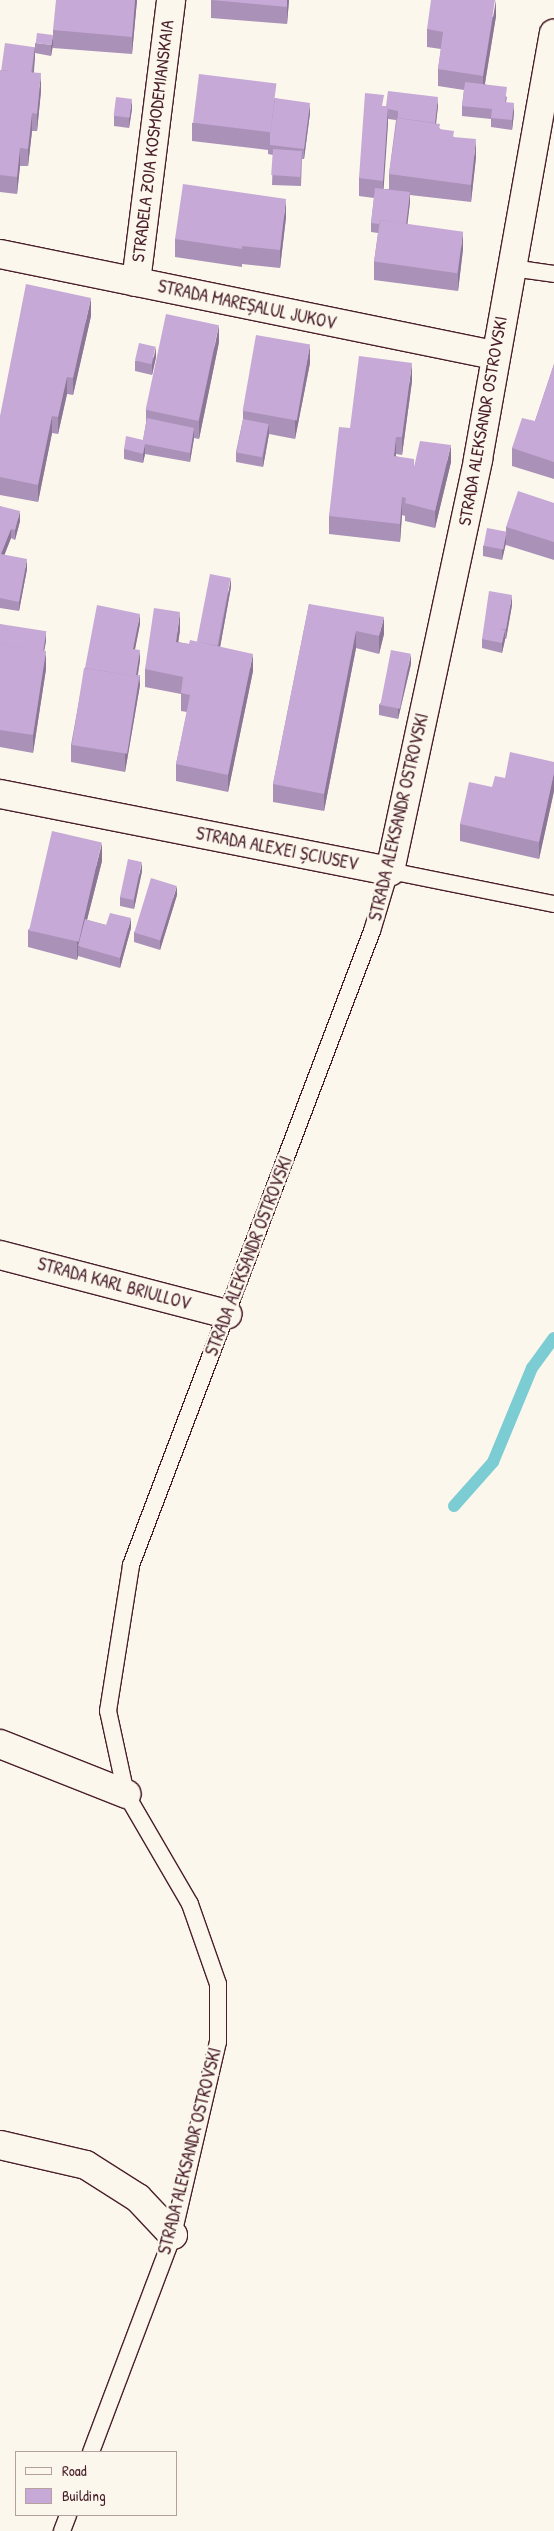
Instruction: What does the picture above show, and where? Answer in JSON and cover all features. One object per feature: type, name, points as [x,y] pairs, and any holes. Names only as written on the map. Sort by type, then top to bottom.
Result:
[{"type":"street","name":"STRADELA ZOIA KOSMODEMIANSKAIA","points":[[136,282],[171,0]]},
{"type":"street","name":"STRADA ALEKSANDR OSTROVSKI","points":[[390,871],[478,459],[494,355],[512,268],[554,34]]},
{"type":"street","name":"STRADA MAREȘALUL JUKOV","points":[[0,254],[494,355]]},
{"type":"street","name":"STRADA ALEXEI ȘCIUSEV","points":[[0,794],[390,871]]},
{"type":"street","name":"STRADA KARL BRIULLOV","points":[[0,1255],[227,1314]]},
{"type":"street","points":[[0,1744],[126,1794]]},
{"type":"street","points":[[0,2145],[86,2165],[138,2198],[173,2235]]},
{"type":"lane","points":[[512,268],[554,274]]},
{"type":"lane","name":"STRADA ALEXEI ȘCIUSEV","points":[[390,871],[554,904]]},
{"type":"lane","name":"STRADA ALEKSANDR OSTROVSKI","points":[[91,2451],[173,2235],[218,2042],[218,1984],[190,1904],[126,1794],[108,1711],[132,1565],[372,932],[390,871]]},
{"type":"lane","points":[[62,2531],[68,2516]]},
{"type":"building","points":[[56,0],[135,0],[132,37],[53,30]]},
{"type":"building","points":[[211,0],[287,0],[287,7]]},
{"type":"building","points":[[431,0],[495,0],[483,76],[438,69],[443,32],[427,29]]},
{"type":"building","points":[[37,33],[53,35],[52,45],[36,43]]},
{"type":"building","points":[[5,43],[35,47],[31,74],[1,70]]},
{"type":"building","points":[[0,70],[41,73],[37,114],[32,113],[28,149],[20,148],[17,177],[0,175]]},
{"type":"building","points":[[199,74],[276,84],[270,132],[193,123]]},
{"type":"building","points":[[465,82],[507,87],[505,102],[514,103],[512,120],[491,118],[492,109],[462,106]]},
{"type":"building","points":[[388,91],[438,97],[435,123],[398,118],[398,111],[388,109],[388,106],[386,106]]},
{"type":"building","points":[[365,93],[384,95],[382,106],[388,106],[383,181],[359,178]]},
{"type":"building","points":[[116,97],[132,99],[130,118],[114,116]]},
{"type":"building","points":[[275,98],[310,103],[304,149],[270,145]]},
{"type":"building","points":[[397,118],[440,124],[439,129],[454,131],[453,137],[476,139],[471,185],[389,174]]},
{"type":"building","points":[[273,149],[302,151],[300,177],[271,175]]},
{"type":"building","points":[[183,184],[286,199],[280,250],[242,246],[242,249],[175,239]]},
{"type":"building","points":[[375,188],[410,192],[406,224],[380,220],[379,224],[371,223]]},
{"type":"building","points":[[380,220],[463,232],[457,273],[374,262]]},
{"type":"building","points":[[26,284],[91,298],[73,378],[67,377],[58,417],[52,416],[38,485],[0,477],[0,416]]},
{"type":"building","points":[[166,314],[219,325],[198,421],[146,410]]},
{"type":"building","points":[[256,335],[310,345],[297,420],[243,411]]},
{"type":"building","points":[[139,343],[156,347],[152,364],[135,361]]},
{"type":"building","points":[[359,356],[412,363],[402,437],[396,437],[394,456],[414,459],[414,467],[420,441],[451,445],[435,511],[405,503],[406,498],[402,497],[400,524],[329,516],[339,427],[350,428]]},
{"type":"building","points":[[554,364],[554,462],[512,448],[522,418],[535,421]]},
{"type":"building","points":[[147,418],[194,428],[190,453],[145,444],[143,454],[124,449],[126,436],[143,440]]},
{"type":"building","points":[[243,419],[269,424],[262,457],[237,452]]},
{"type":"building","points":[[518,491],[554,503],[554,542],[506,527]]},
{"type":"building","points":[[0,506],[20,511],[15,530],[11,529],[1,554],[27,559],[19,602],[0,598]]},
{"type":"building","points":[[487,528],[507,532],[503,549],[484,546]]},
{"type":"building","points":[[210,574],[231,578],[217,646],[197,642]]},
{"type":"building","points":[[489,591],[512,595],[506,629],[500,629],[505,630],[502,643],[482,639]]},
{"type":"building","points":[[309,604],[384,617],[379,636],[356,631],[324,794],[273,784]]},
{"type":"building","points":[[97,605],[140,614],[133,649],[140,650],[136,675],[140,675],[139,685],[139,677],[85,668]]},
{"type":"building","points":[[154,608],[180,612],[176,642],[189,644],[190,640],[253,654],[228,775],[176,764],[190,695],[181,693],[183,677],[145,669]]},
{"type":"building","points":[[0,624],[46,631],[43,651],[0,644]]},
{"type":"building","points":[[0,644],[46,651],[33,735],[0,730]]},
{"type":"building","points":[[391,650],[411,654],[400,709],[380,705]]},
{"type":"building","points":[[84,668],[139,677],[127,754],[72,745]]},
{"type":"building","points":[[510,752],[554,762],[554,773],[539,842],[460,824],[469,782],[492,787],[495,776],[505,778]]},
{"type":"building","points":[[52,831],[102,842],[79,942],[29,930]]},
{"type":"building","points":[[128,859],[142,862],[134,900],[120,897]]},
{"type":"building","points":[[151,878],[177,886],[160,940],[134,933]]},
{"type":"building","points":[[110,913],[131,918],[120,958],[78,946],[85,919],[106,925]]},
{"type":"waterway","points":[[454,1506],[493,1462],[532,1368],[554,1338]]}]
